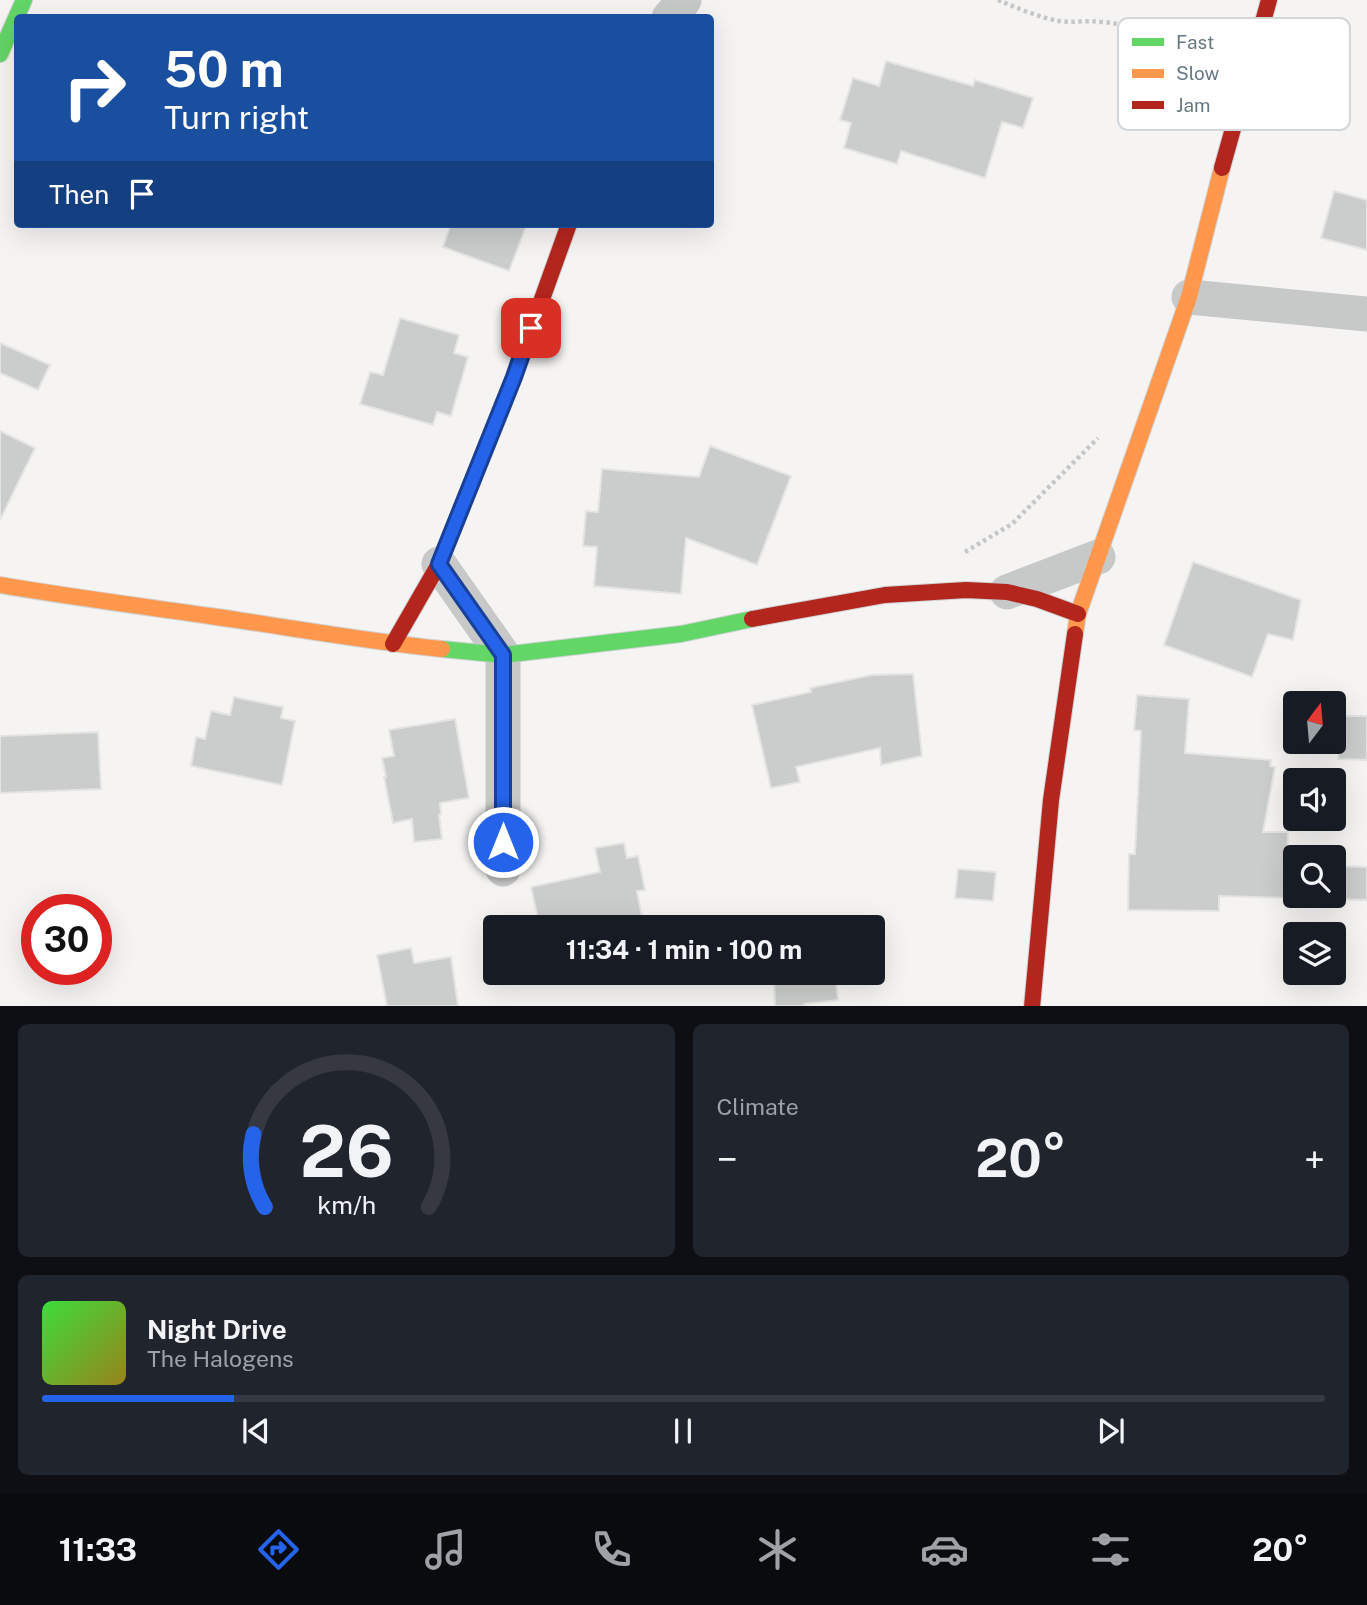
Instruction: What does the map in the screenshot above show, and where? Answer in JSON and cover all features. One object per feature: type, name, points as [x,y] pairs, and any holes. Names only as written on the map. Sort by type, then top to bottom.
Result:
[{"type":"street","points":[[672,14],[684,0]]},
{"type":"street","points":[[1264,18],[1269,0]]},
{"type":"street","points":[[0,54],[14,22]]},
{"type":"street","points":[[1032,1006],[1051,800],[1079,614],[1189,297],[1233,130]]},
{"type":"street","points":[[393,644],[439,564],[514,377],[568,228]]},
{"type":"street","points":[[1189,297],[1367,314]]},
{"type":"street","points":[[1007,592],[1098,557]]},
{"type":"street","points":[[439,564],[503,655],[503,869]]},
{"type":"street","points":[[0,585],[393,644],[503,655],[681,634],[885,595],[966,590],[1007,592],[1079,614]]},
{"type":"path","points":[[998,0],[1058,21],[1118,23]]},
{"type":"path","points":[[1226,130],[1231,139]]},
{"type":"path","points":[[929,592],[961,555],[1012,524],[1100,435]]},
{"type":"building","points":[[886,61],[973,86],[975,80],[1033,98],[1023,128],[1002,122],[985,178],[901,151],[897,164],[844,148],[851,123],[840,120],[853,78],[879,86]]},
{"type":"building","points":[[1334,191],[1367,200],[1367,250],[1321,238]]},
{"type":"building","points":[[450,228],[525,228],[509,271],[443,247]]},
{"type":"building","points":[[400,318],[459,335],[454,353],[468,357],[451,416],[437,412],[433,425],[360,404],[370,372],[383,375]]},
{"type":"building","points":[[0,343],[50,365],[38,390],[0,373]]},
{"type":"building","points":[[0,431],[35,448],[0,520]]},
{"type":"building","points":[[710,446],[791,476],[757,565],[686,538],[681,594],[594,586],[597,547],[583,546],[586,511],[598,512],[602,469],[699,477]]},
{"type":"building","points":[[1193,562],[1301,600],[1293,640],[1268,634],[1252,677],[1164,645]]},
{"type":"building","points":[[913,674],[922,756],[881,765],[880,748],[796,767],[800,782],[771,788],[752,705],[811,692],[810,688],[872,675]]},
{"type":"building","points":[[1137,695],[1189,699],[1185,753],[1271,760],[1270,766],[1275,767],[1263,832],[1288,832],[1288,845],[1283,845],[1283,898],[1219,896],[1219,911],[1128,910],[1129,854],[1135,854],[1141,731],[1134,730]]},
{"type":"building","points":[[234,697],[283,707],[281,718],[295,721],[282,785],[191,766],[196,737],[205,739],[211,711],[230,715]]},
{"type":"building","points":[[1346,716],[1367,716],[1367,760],[1338,759],[1338,754],[1346,754]]},
{"type":"building","points":[[455,719],[469,798],[440,803],[442,839],[414,842],[412,819],[393,823],[382,758],[394,756],[389,730]]},
{"type":"building","points":[[98,732],[101,789],[0,793],[0,736]]},
{"type":"building","points":[[624,843],[627,858],[638,856],[645,890],[637,891],[642,915],[537,915],[531,887],[600,872],[595,848]]},
{"type":"building","points":[[1346,866],[1367,867],[1367,900],[1346,899]]},
{"type":"building","points":[[958,869],[996,872],[993,901],[955,898]]},
{"type":"building","points":[[411,948],[414,963],[451,957],[458,1006],[387,1006],[377,955]]},
{"type":"building","points":[[774,985],[836,985],[838,1000],[804,1004],[805,1006],[775,1006]]},
{"type":"traffic: fast","points":[[18,14],[24,0]]},
{"type":"traffic: fast","points":[[0,54],[14,22]]},
{"type":"traffic: fast","points":[[442,649],[503,655],[681,634],[752,619]]},
{"type":"traffic: slow","points":[[1075,634],[1078,614],[1189,297],[1222,168]]},
{"type":"traffic: slow","points":[[0,585],[442,649]]},
{"type":"traffic: jam","points":[[1264,18],[1269,0]]},
{"type":"traffic: jam","points":[[1222,168],[1233,130]]},
{"type":"traffic: jam","points":[[393,644],[439,564],[514,377],[568,228]]},
{"type":"traffic: jam","points":[[752,619],[885,595],[966,590],[1007,592],[1037,599],[1078,614]]},
{"type":"traffic: jam","points":[[1032,1006],[1051,800],[1075,634]]},
{"type":"route","points":[[503,842],[503,655],[439,564],[531,328]]}]
